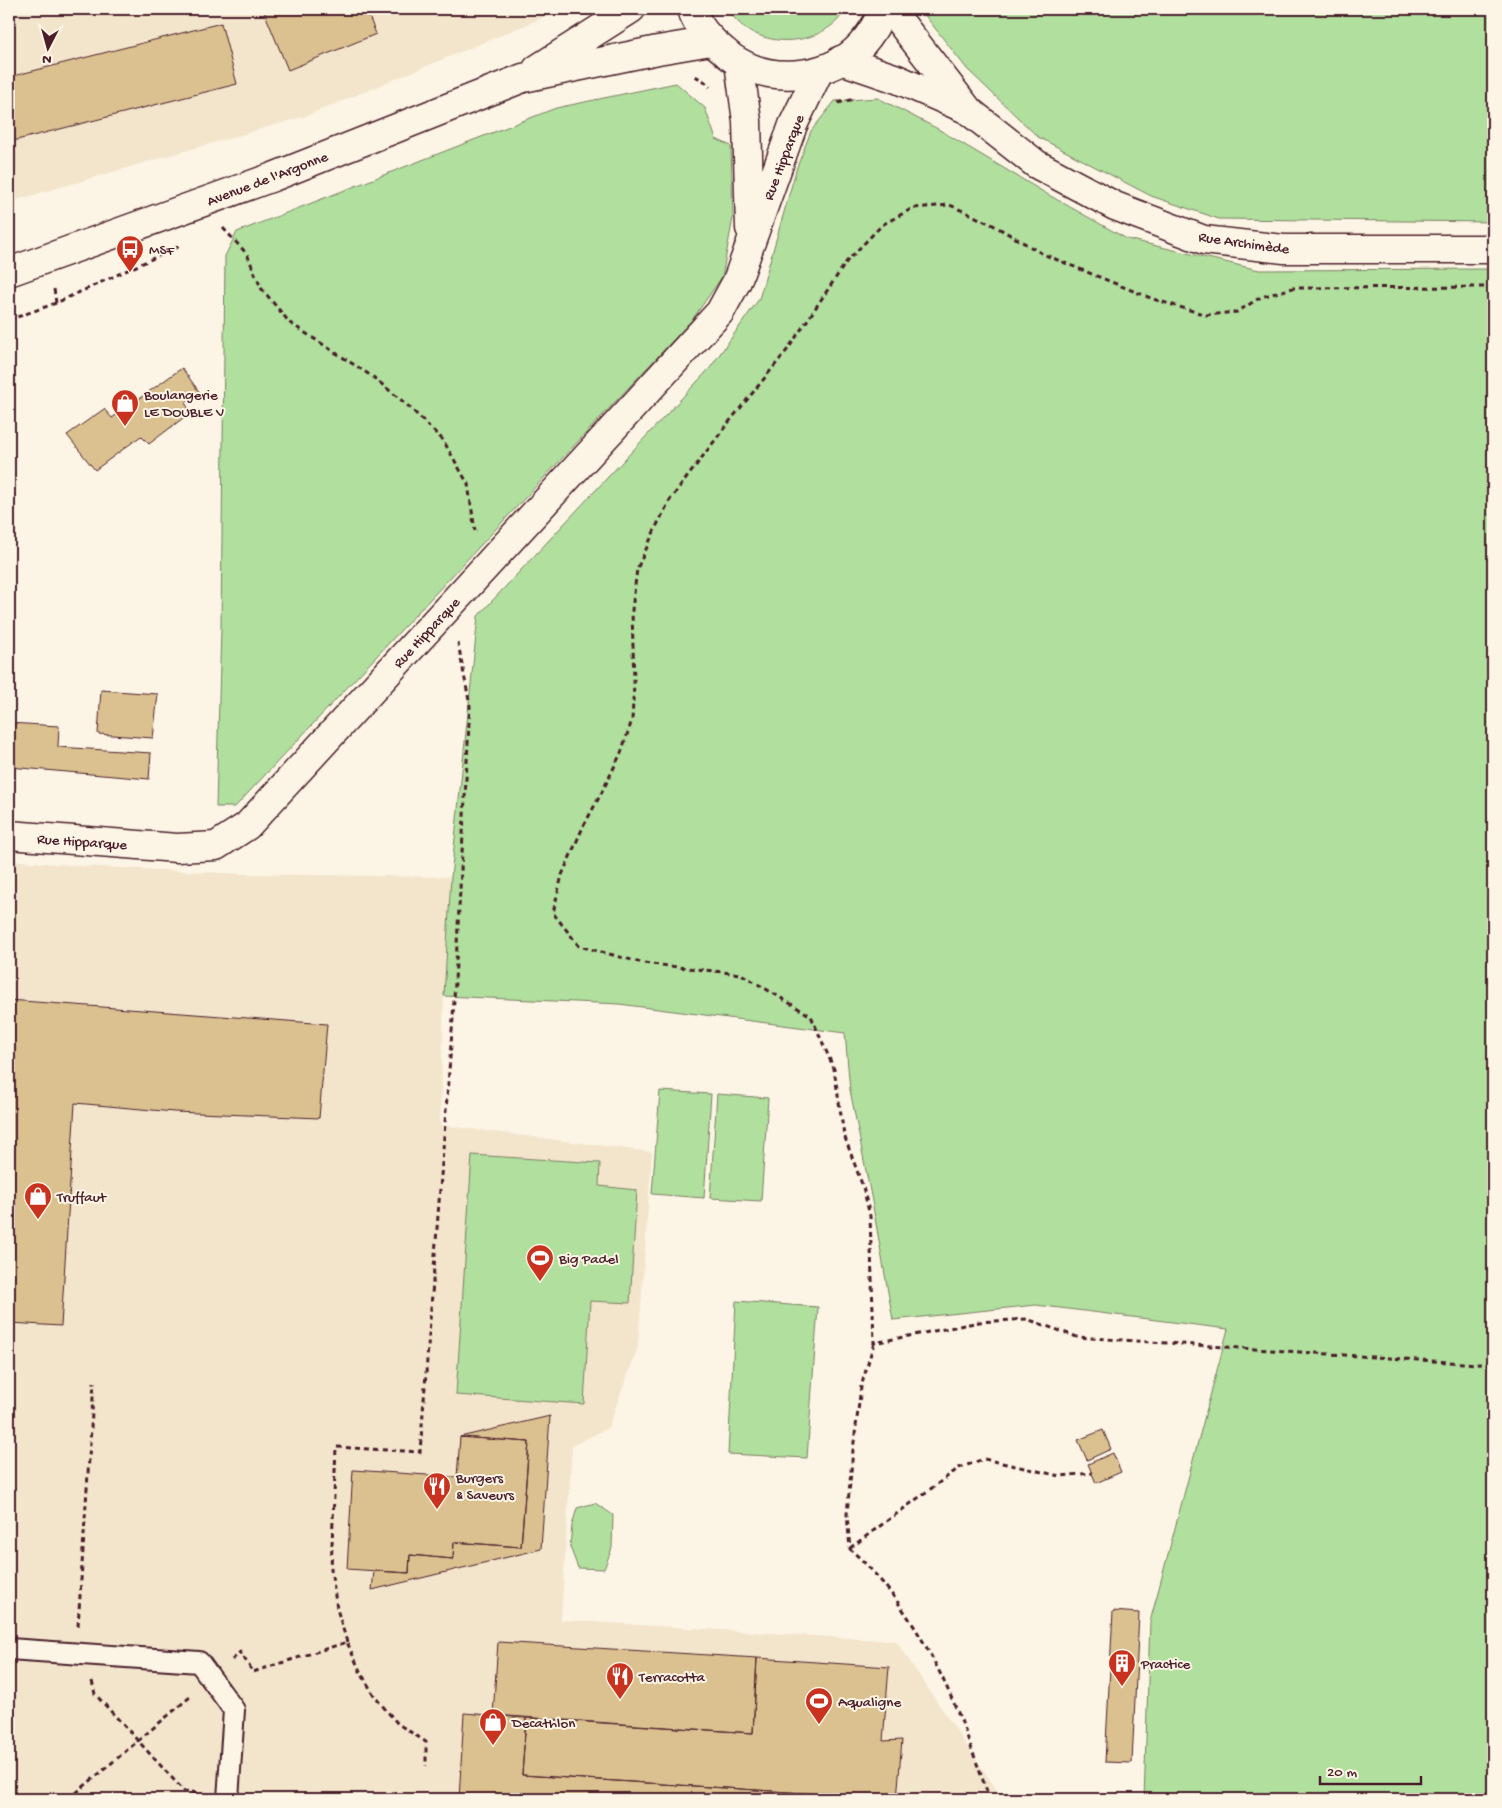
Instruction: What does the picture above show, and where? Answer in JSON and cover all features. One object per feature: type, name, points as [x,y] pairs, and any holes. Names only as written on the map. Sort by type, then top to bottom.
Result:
[{"type":"street","name":"Avenue de l'Argonne","points":[[523,78],[630,9]]},
{"type":"street","points":[[692,9],[711,41],[739,63],[764,73],[792,75],[830,66],[861,46],[876,26],[884,9]]},
{"type":"street","name":"Rue Archimède","points":[[890,9],[969,111],[1036,164],[1115,206],[1204,240],[1284,249],[1493,249]]},
{"type":"street","name":"Avenue de l'Argonne","points":[[9,272],[273,177],[523,78],[711,41]]},
{"type":"street","name":"Rue Hipparque","points":[[739,63],[747,121],[750,245]]},
{"type":"street","name":"Rue Archimède","points":[[830,66],[897,79],[969,111]]},
{"type":"street","name":"Rue Hipparque","points":[[9,835],[176,848],[216,846],[247,826],[720,312],[736,281],[793,125],[830,66]]},
{"type":"lane","points":[[9,1649],[199,1662],[234,1710],[228,1799]]},
{"type":"path","points":[[692,75],[704,81],[715,92]]},
{"type":"path","points":[[834,105],[854,98],[862,99]]},
{"type":"path","points":[[990,1799],[953,1700],[930,1652],[900,1605],[850,1549],[847,1514],[853,1450],[861,1387],[874,1343],[870,1216],[863,1187],[844,1136],[834,1069],[811,1016],[741,974],[643,963],[579,946],[553,913],[562,875],[583,827],[621,753],[632,720],[634,683],[632,610],[637,569],[670,500],[725,427],[788,349],[847,261],[882,225],[913,208],[950,205],[994,225],[1043,254],[1153,299],[1206,315],[1237,312],[1261,297],[1293,288],[1493,288]]},
{"type":"path","points":[[223,219],[222,227],[247,254],[261,288],[290,323],[373,377],[406,404],[443,440],[468,484],[475,530],[491,560]]},
{"type":"path","points":[[222,227],[232,224]]},
{"type":"path","points":[[9,320],[56,303],[187,243]]},
{"type":"path","points":[[347,1642],[337,1608],[331,1569],[336,1447],[420,1452],[453,1018],[470,706],[456,633],[439,617]]},
{"type":"path","points":[[874,1343],[979,1322],[1027,1319],[1077,1337],[1493,1365]]},
{"type":"path","points":[[850,1549],[959,1468],[970,1462],[984,1459],[998,1461],[1060,1476],[1092,1473]]},
{"type":"shaded area","points":[[9,9],[564,9],[306,116],[9,202]]},
{"type":"shaded area","points":[[9,860],[82,866],[244,874],[451,877],[444,996],[440,1125],[652,1152],[638,1347],[608,1428],[572,1446],[561,1620],[896,1641],[1003,1799],[9,1799]]},
{"type":"green space","points":[[728,9],[846,9],[837,21],[810,37],[795,40],[779,40],[764,37],[750,31],[738,22]]},
{"type":"green space","points":[[920,9],[1493,9],[1493,222],[1219,219],[1151,196],[1038,137],[967,69]]},
{"type":"green space","points":[[676,83],[705,108],[716,139],[731,146],[733,218],[722,277],[692,320],[235,807],[216,807],[221,628],[225,256],[237,232],[556,108]]},
{"type":"green space","points":[[878,98],[938,129],[1127,239],[1259,270],[1493,269],[1493,1799],[1144,1799],[1150,1622],[1228,1329],[1036,1305],[893,1320],[850,1090],[845,1033],[619,1004],[444,996],[451,877],[478,616],[710,368],[759,299],[797,167],[811,131],[835,101]]},
{"type":"green space","points":[[660,1091],[711,1094],[704,1198],[652,1194]]},
{"type":"green space","points":[[717,1094],[768,1098],[761,1201],[710,1198]]},
{"type":"green space","points":[[472,1155],[600,1163],[599,1186],[637,1190],[630,1303],[590,1301],[584,1404],[456,1395]]},
{"type":"green space","points":[[736,1301],[818,1307],[807,1458],[728,1454]]},
{"type":"green space","points":[[595,1503],[613,1515],[612,1548],[604,1569],[578,1568],[570,1547],[572,1525],[577,1508]]},
{"type":"building","points":[[263,9],[366,9],[376,34],[288,70]]},
{"type":"building","points":[[221,23],[237,84],[9,142],[9,77]]},
{"type":"building","name":"Boulangerie LE DOUBLE V","points":[[182,368],[200,393],[185,403],[191,412],[149,444],[141,436],[95,470],[67,435],[104,409],[112,418]]},
{"type":"building","points":[[101,690],[158,694],[153,738],[98,734]]},
{"type":"building","points":[[9,723],[59,726],[58,747],[151,753],[149,779],[9,767]]},
{"type":"building","name":"Truffaut","points":[[9,1000],[327,1024],[319,1118],[174,1112],[75,1103],[61,1326],[9,1323]]},
{"type":"building","points":[[550,1416],[541,1549],[372,1590],[374,1571],[409,1573],[410,1555],[453,1559],[454,1542],[521,1547],[529,1442],[460,1437]]},
{"type":"building","points":[[1103,1430],[1111,1449],[1087,1460],[1078,1440]]},
{"type":"building","name":"Burgers & Saveurs","points":[[460,1437],[529,1442],[521,1547],[454,1542],[453,1559],[410,1555],[409,1573],[347,1569],[353,1470],[457,1477]]},
{"type":"building","points":[[1113,1453],[1121,1472],[1096,1483],[1088,1464]]},
{"type":"building","name":"Practice","points":[[1113,1611],[1139,1613],[1132,1763],[1105,1762]]},
{"type":"building","points":[[498,1642],[757,1658],[753,1733],[493,1715]]},
{"type":"building","name":"Aqualigne","points":[[757,1658],[889,1667],[883,1741],[902,1740],[897,1799],[522,1775],[526,1718],[753,1733]]},
{"type":"building","name":"Decathlon","points":[[464,1713],[526,1718],[522,1775],[897,1799],[459,1799]]},
{"type":"place","name":"MSF","points":[[130,273]]},
{"type":"place","name":"Boulangerie LE DOUBLE V","points":[[125,427]]},
{"type":"place","name":"Truffaut","points":[[38,1220]]},
{"type":"place","name":"Big Padel","points":[[540,1282]]},
{"type":"place","name":"Burgers & Saveurs","points":[[437,1510]]},
{"type":"place","name":"Practice","points":[[1122,1687]]},
{"type":"place","name":"Terracotta","points":[[620,1700]]},
{"type":"place","name":"Aqualigne","points":[[819,1725]]},
{"type":"place","name":"Decathlon","points":[[493,1746]]}]
